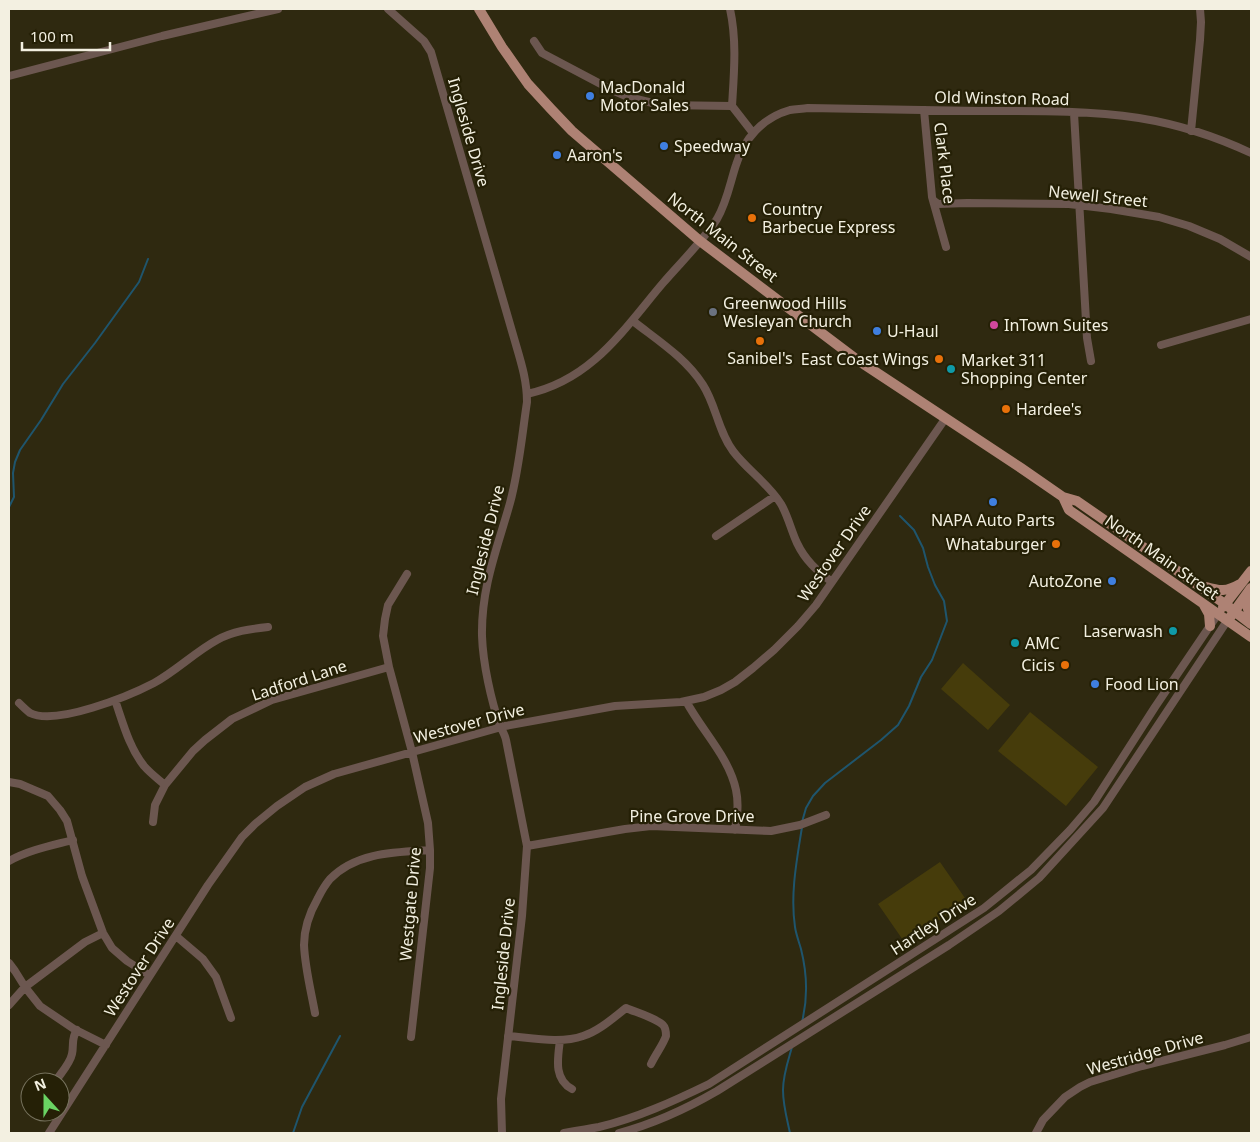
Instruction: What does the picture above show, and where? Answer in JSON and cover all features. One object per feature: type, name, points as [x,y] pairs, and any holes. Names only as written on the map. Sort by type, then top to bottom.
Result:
[{"type":"main road","name":"North Main Street","points":[[479,9],[502,47],[528,84],[551,109],[572,131],[700,241],[856,359],[1063,497],[1076,501],[1251,622]]},
{"type":"main road","name":"North Main Street","points":[[1063,497],[1069,510],[1251,637]]},
{"type":"main road","points":[[1218,614],[1251,571]]},
{"type":"main road","points":[[1198,584],[1221,591],[1231,589],[1241,583]]},
{"type":"main road","points":[[1227,620],[1250,589]]},
{"type":"main road","points":[[1250,589],[1247,605],[1251,622]]},
{"type":"main road","points":[[1203,604],[1209,614],[1210,626]]},
{"type":"street","points":[[9,76],[162,36],[278,9]]},
{"type":"street","name":"Ingleside Drive","points":[[388,9],[424,41],[431,52],[525,376],[527,394],[514,485],[487,579],[482,613],[485,666],[500,727],[506,740],[527,846],[522,916],[501,1099],[502,1133]]},
{"type":"street","points":[[730,9],[734,37],[732,106],[753,133]]},
{"type":"street","points":[[1191,131],[1200,40],[1200,9]]},
{"type":"street","points":[[534,40],[542,53],[628,97],[661,106],[732,106]]},
{"type":"street","name":"Old Winston Road","points":[[527,394],[555,385],[590,364],[633,321],[708,233],[724,206],[739,155],[744,145],[753,133],[778,114],[808,108],[1101,114],[1140,118],[1191,131],[1251,153]]},
{"type":"street","name":"Clark Place","points":[[924,110],[932,197],[946,247]]},
{"type":"street","points":[[1074,113],[1087,338],[1091,361]]},
{"type":"street","name":"Newell Street","points":[[934,201],[938,204],[1069,204],[1159,217],[1189,226],[1251,257]]},
{"type":"street","points":[[1161,345],[1251,319]]},
{"type":"street","points":[[633,321],[686,364],[703,384],[729,446],[743,463],[763,481],[782,505],[804,556],[816,570],[832,582]]},
{"type":"street","name":"Westover Drive","points":[[49,1133],[208,885],[242,837],[277,806],[306,787],[334,774],[500,727],[615,706],[686,701],[704,697],[735,682],[774,650],[816,605],[945,419]]},
{"type":"street","points":[[716,536],[775,496]]},
{"type":"street","name":"Westgate Drive","points":[[407,574],[388,605],[383,636],[428,823],[430,850],[430,868],[411,1037]]},
{"type":"street","name":"Hartley Drive","points":[[564,1133],[600,1127],[641,1114],[709,1084],[984,908],[1031,870],[1094,802],[1218,614]]},
{"type":"street","name":"Hartley Drive","points":[[618,1133],[694,1105],[949,945],[999,911],[1039,878],[1103,808],[1227,620]]},
{"type":"street","points":[[19,703],[30,713],[42,716],[63,716],[115,700],[154,682],[217,639],[240,630],[268,627]]},
{"type":"street","name":"Ladford Lane","points":[[153,822],[155,804],[165,785],[193,751],[232,719],[272,700],[389,667]]},
{"type":"street","points":[[115,700],[130,741],[144,766],[165,785]]},
{"type":"street","points":[[686,701],[717,749],[732,778],[738,804],[735,830]]},
{"type":"street","points":[[9,782],[20,784],[48,796],[60,810],[67,821],[82,876],[103,933],[112,948],[127,961],[150,975]]},
{"type":"street","name":"Pine Grove Drive","points":[[527,846],[650,826],[771,831],[800,825],[826,815]]},
{"type":"street","points":[[9,861],[34,850],[73,840]]},
{"type":"street","points":[[315,1013],[304,944],[311,910],[323,889],[337,874],[349,865],[362,859],[404,851],[430,850]]},
{"type":"street","points":[[9,1005],[24,987],[85,942],[103,933]]},
{"type":"street","points":[[176,936],[203,959],[216,977],[232,1018]]},
{"type":"street","points":[[9,963],[24,987],[40,1006],[77,1030],[106,1045]]},
{"type":"street","points":[[508,1036],[560,1040],[585,1036],[626,1008],[658,1022],[666,1029],[664,1040],[651,1064]]},
{"type":"street","points":[[62,1072],[72,1054],[73,1035],[77,1030]]},
{"type":"street","name":"Westridge Drive","points":[[1036,1133],[1044,1120],[1065,1097],[1090,1082],[1251,1037]]},
{"type":"street","points":[[560,1040],[558,1072],[563,1082],[572,1089]]},
{"type":"shaded area","points":[[963,663],[1010,705],[988,730],[941,689]]},
{"type":"shaded area","points":[[1030,712],[1098,767],[1066,806],[998,751]]},
{"type":"shaded area","points":[[940,862],[967,901],[905,943],[878,904]]},
{"type":"waterway","points":[[9,507],[14,497],[13,473],[20,450],[63,384],[139,282],[148,259]]},
{"type":"waterway","points":[[802,822],[806,808],[813,796],[825,783],[898,725],[909,706],[921,677],[932,660],[947,621],[944,601],[935,585],[923,548],[914,530],[900,516]]},
{"type":"waterway","points":[[802,827],[793,902],[795,927],[806,976],[806,995],[802,1022]]},
{"type":"waterway","points":[[293,1133],[302,1107],[340,1036]]},
{"type":"waterway","points":[[790,1133],[784,1107],[783,1084],[792,1047]]},
{"type":"place","name":"MacDonald Motor Sales","points":[[590,96]]},
{"type":"place","name":"Speedway","points":[[664,146]]},
{"type":"place","name":"Aaron's","points":[[557,155]]},
{"type":"place","name":"Country Barbecue Express","points":[[752,218]]},
{"type":"place","name":"Greenwood Hills Wesleyan Church","points":[[713,312]]},
{"type":"place","name":"InTown Suites","points":[[994,325]]},
{"type":"place","name":"U-Haul","points":[[877,331]]},
{"type":"place","name":"Sanibel's","points":[[760,341]]},
{"type":"place","name":"East Coast Wings","points":[[939,359]]},
{"type":"place","name":"Market 311 Shopping Center","points":[[951,369]]},
{"type":"place","name":"Hardee's","points":[[1006,409]]},
{"type":"place","name":"NAPA Auto Parts","points":[[993,502]]},
{"type":"place","name":"Whataburger","points":[[1056,544]]},
{"type":"place","name":"AutoZone","points":[[1112,581]]},
{"type":"place","name":"Laserwash","points":[[1173,631]]},
{"type":"place","name":"AMC","points":[[1015,643]]},
{"type":"place","name":"Cicis","points":[[1065,665]]},
{"type":"place","name":"Food Lion","points":[[1095,684]]}]
